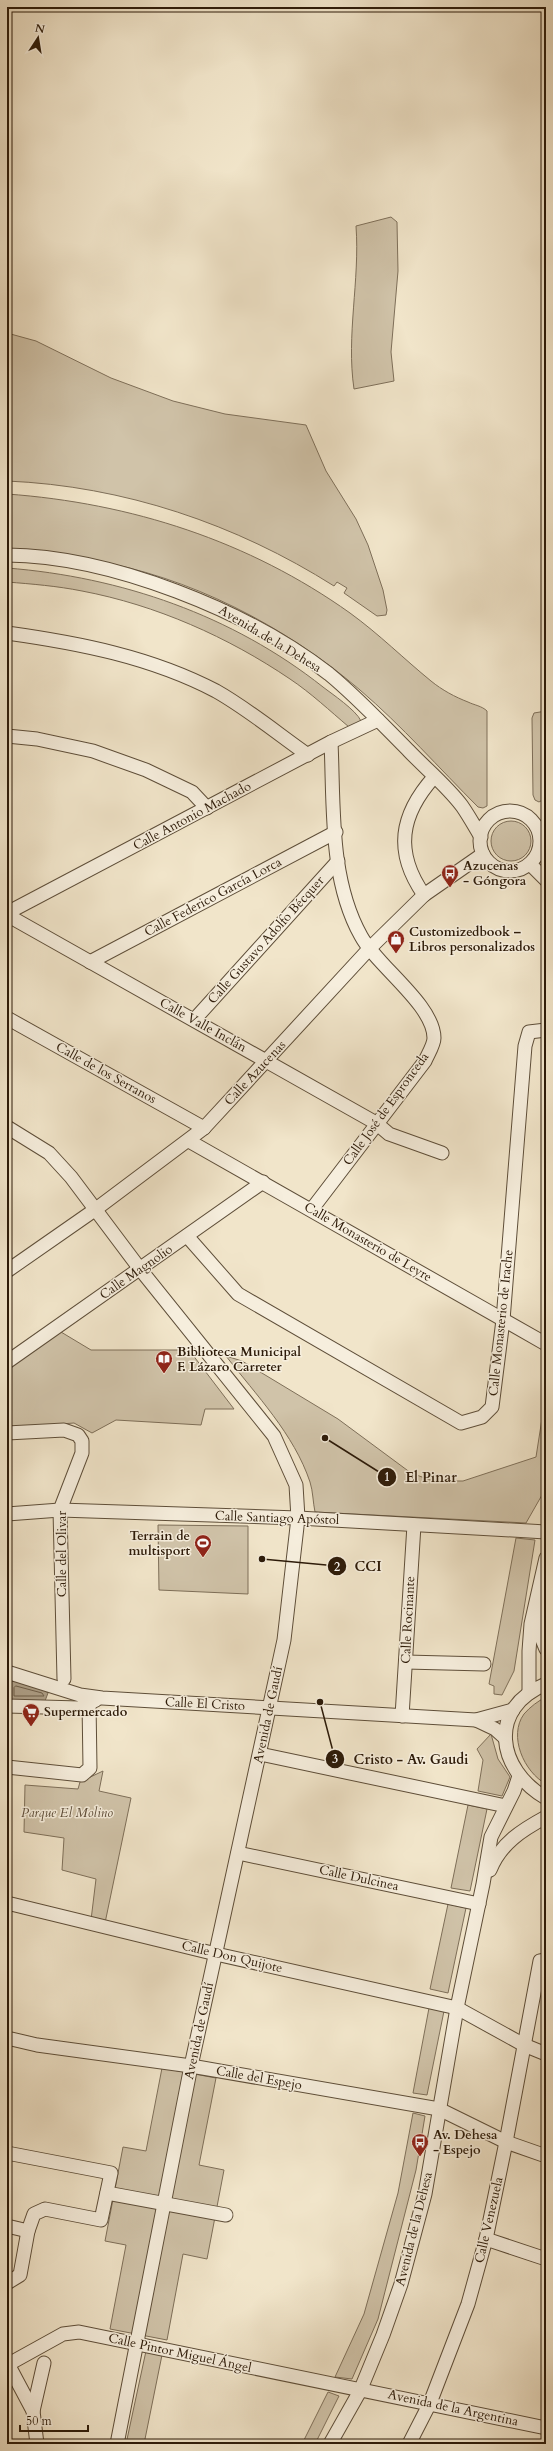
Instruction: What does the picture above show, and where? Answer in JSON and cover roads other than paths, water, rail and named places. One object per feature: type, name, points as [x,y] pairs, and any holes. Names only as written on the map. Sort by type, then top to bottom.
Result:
[{"type":"street","name":"Avenida de la Dehesa","points":[[7,555],[56,560],[114,572],[170,589],[228,612],[329,674],[378,720],[462,806],[481,838]]},
{"type":"street","points":[[7,633],[105,650],[161,667],[216,692],[308,755]]},
{"type":"street","name":"Calle Antonio Machado","points":[[7,914],[331,742],[378,720]]},
{"type":"street","points":[[7,736],[37,739],[93,751],[146,770],[192,792],[207,808]]},
{"type":"street","name":"Calle José de Espronceda","points":[[312,1209],[376,1123],[425,1061],[434,1040],[433,1027],[415,998],[369,949],[346,905],[338,861],[331,742]]},
{"type":"street","points":[[424,895],[408,865],[404,846],[406,826],[410,810],[423,789],[434,777]]},
{"type":"street","name":"Avenida de la Dehesa","points":[[462,806],[491,819]]},
{"type":"street","points":[[532,820],[543,836],[536,857],[530,864],[518,870],[504,871],[492,865],[483,854],[481,838],[484,827],[491,819],[500,813],[512,812],[522,814],[532,820],[546,822]]},
{"type":"street","name":"Calle Federico García Lorca","points":[[90,962],[336,832]]},
{"type":"street","name":"Calle Azucenas","points":[[7,1271],[96,1209],[189,1141],[204,1128],[369,949],[424,895],[483,854]]},
{"type":"street","name":"Calle Gustavo Adolfo Bécquer","points":[[194,1020],[338,861]]},
{"type":"street","points":[[530,864],[546,880]]},
{"type":"street","name":"Calle Valle Inclán","points":[[7,914],[376,1123],[389,1134],[442,1153]]},
{"type":"street","name":"Calle de los Serranos","points":[[7,1018],[204,1128]]},
{"type":"street","name":"Calle Monasterio de Irache","points":[[187,1236],[238,1294],[461,1423],[482,1417],[492,1407],[503,1320],[524,1046],[529,1032],[546,1030]]},
{"type":"street","name":"Avenida de Gaudí","points":[[7,1127],[49,1153],[71,1177],[140,1270],[274,1436],[296,1485],[298,1518],[284,1640],[192,2066],[117,2444]]},
{"type":"street","name":"Calle Monasterio de Leyre","points":[[189,1141],[312,1209],[546,1344]]},
{"type":"street","name":"Calle Magnolio","points":[[7,1362],[140,1270],[263,1182]]},
{"type":"street","name":"Calle del Olivar","points":[[7,1433],[64,1430],[78,1435],[82,1441],[82,1453],[60,1510],[64,1679],[68,1691]]},
{"type":"street","name":"Calle Santiago Apóstol","points":[[7,1514],[60,1510],[298,1518],[546,1532]]},
{"type":"street","name":"Calle Rocinante","points":[[402,1716],[414,1525]]},
{"type":"street","points":[[529,1693],[529,1651],[536,1604],[546,1558]]},
{"type":"street","points":[[536,1604],[541,1637],[546,1648]]},
{"type":"street","points":[[406,1662],[484,1664]]},
{"type":"street","name":"Calle El Cristo","points":[[7,1672],[68,1691],[102,1698],[476,1720],[513,1710]]},
{"type":"street","points":[[42,1682],[64,1679]]},
{"type":"street","points":[[546,1684],[529,1693],[513,1710],[508,1718],[505,1738],[513,1768],[518,1776],[528,1786],[546,1798]]},
{"type":"street","points":[[62,1708],[68,1702],[68,1691]]},
{"type":"street","name":"Calle El Cristo","points":[[7,1706],[78,1708],[89,1702],[102,1698]]},
{"type":"street","points":[[7,1768],[82,1775],[90,1768],[89,1702]]},
{"type":"street","name":"Calle El Cristo","points":[[476,1720],[495,1729],[505,1738]]},
{"type":"street","points":[[260,1754],[506,1806]]},
{"type":"street","name":"Avenida de la Dehesa","points":[[330,2444],[360,2391],[384,2335],[401,2284],[425,2194],[457,2008],[491,1838],[514,1791],[518,1776]]},
{"type":"street","name":"Avenida de la Dehesa","points":[[483,1884],[496,1856],[516,1833],[546,1817]]},
{"type":"street","name":"Calle Dulcinea","points":[[238,1853],[479,1904]]},
{"type":"street","name":"Calle Don Quijote","points":[[7,1904],[216,1954],[457,2008],[524,2046],[546,2054]]},
{"type":"street","name":"Calle Venezuela","points":[[409,2444],[430,2403],[468,2304],[486,2239],[524,2046],[543,1960]]},
{"type":"street","name":"Calle del Espejo","points":[[7,2038],[37,2045],[192,2066],[439,2108],[506,2142],[546,2156]]},
{"type":"street","points":[[7,2153],[111,2173],[101,2220],[45,2209],[34,2214],[28,2231],[20,2275],[7,2282]]},
{"type":"street","points":[[107,2193],[226,2215]]},
{"type":"street","points":[[7,2226],[28,2231]]},
{"type":"street","points":[[486,2239],[546,2259]]},
{"type":"street","name":"Calle Pintor Miguel Ángel","points":[[8,2365],[63,2334],[79,2332],[360,2391]]},
{"type":"street","points":[[37,2444],[33,2411],[44,2363]]},
{"type":"street","points":[[8,2365],[33,2411]]},
{"type":"street","name":"Avenida de la Argentina","points":[[360,2391],[430,2403],[546,2428]]},
{"type":"water","points":[[10,1680],[43,1689],[48,1693],[45,1701],[9,1700]]},
{"type":"place","name":"Azucenas - Góngora","points":[[450,888]]},
{"type":"place","name":"Customizedbook – Libros personalizados","points":[[396,954]]},
{"type":"place","name":"Biblioteca Municipal F. Lázaro Carreter","points":[[164,1374]]},
{"type":"place","name":"El Pinar","points":[[325,1438]]},
{"type":"place","name":"Terrain de multisport","points":[[203,1558]]},
{"type":"place","name":"CCI","points":[[262,1559]]},
{"type":"place","name":"Cristo - Av. Gaudi","points":[[320,1702]]},
{"type":"place","name":"Supermercado","points":[[31,1727]]},
{"type":"place","name":"Av. Dehesa - Espejo","points":[[420,2157]]},
{"type":"park label","name":"Parque El Molino","points":[[67,1813]]}]
